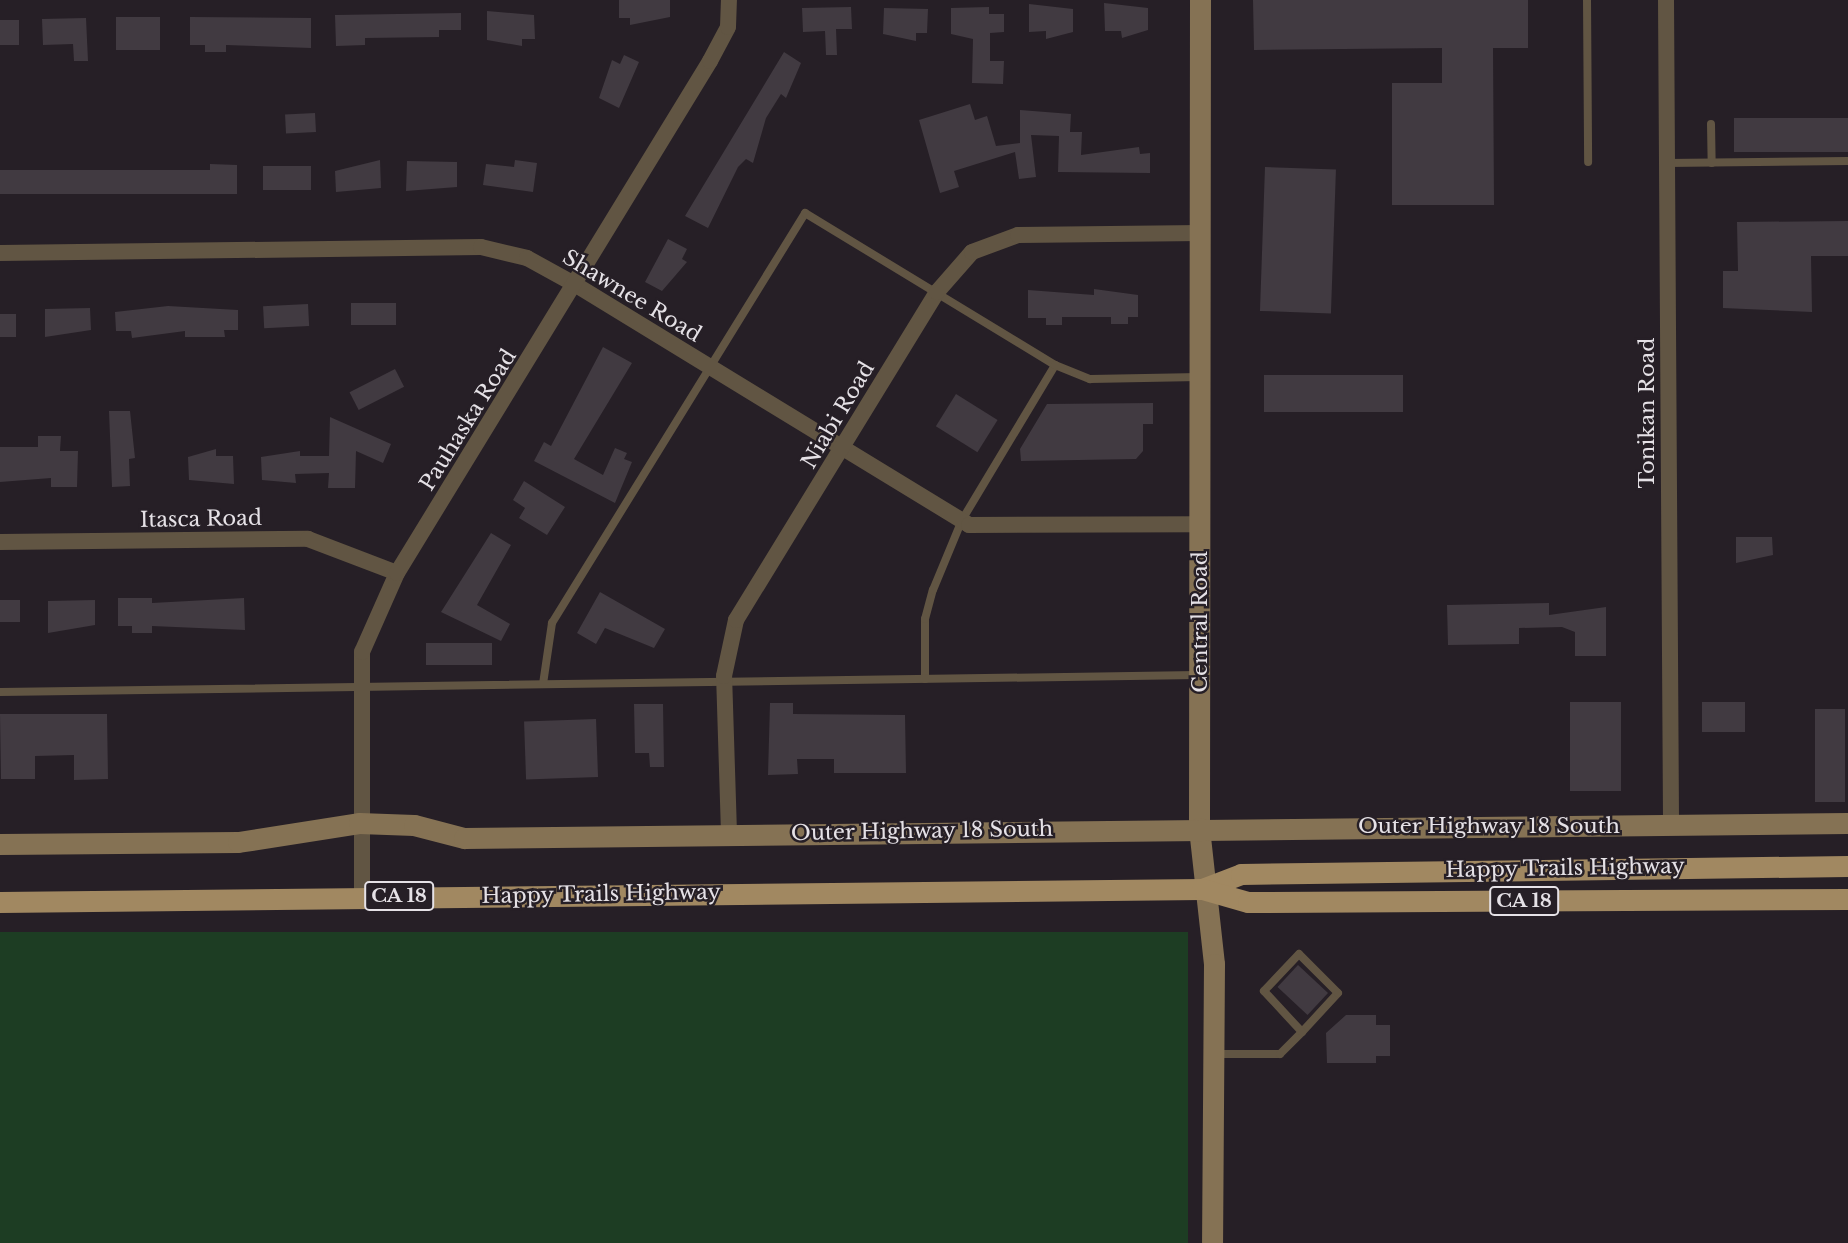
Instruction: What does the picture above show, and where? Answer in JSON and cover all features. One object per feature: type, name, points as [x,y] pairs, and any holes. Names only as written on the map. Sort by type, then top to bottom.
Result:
[{"type":"main road","name":"Happy Trails Highway","points":[[1202,889],[1241,874],[1848,866]]},
{"type":"main road","name":"Happy Trails Highway","points":[[0,902],[1202,889],[1248,902],[1848,899]]},
{"type":"street","name":"Pauhaska Road","points":[[362,897],[359,823],[362,652],[397,573],[576,285],[710,61],[727,27],[729,0]]},
{"type":"street","name":"Central Road","points":[[1200,0],[1199,828],[1202,889],[1212,930],[1212,1243]]},
{"type":"street","name":"Tonikan Road","points":[[1666,0],[1671,825]]},
{"type":"street","name":"Niabi Road","points":[[729,833],[724,682],[736,620],[937,292],[972,252],[1018,236],[1201,233]]},
{"type":"street","name":"Shawnee Road","points":[[0,253],[481,247],[527,258],[576,285],[841,450],[962,520],[1024,529],[1200,524]]},
{"type":"street","name":"Itasca Road","points":[[0,542],[308,539],[397,573]]},
{"type":"street","name":"Outer Highway 18 South","points":[[0,844],[239,842],[359,823],[414,825],[464,838],[729,833],[1848,823]]},
{"type":"lane","points":[[1587,0],[1588,162]]},
{"type":"lane","points":[[1711,124],[1712,163]]},
{"type":"lane","points":[[1667,163],[1848,161]]},
{"type":"lane","points":[[543,684],[552,623],[707,366],[805,213],[1055,365],[1090,379],[1199,377]]},
{"type":"lane","points":[[925,679],[925,619],[962,520],[1055,365]]},
{"type":"lane","points":[[0,692],[1199,675]]},
{"type":"lane","points":[[1214,1054],[1280,1054],[1302,1032],[1338,993],[1299,954],[1264,991],[1302,1032]]},
{"type":"green space","points":[[0,932],[1188,932],[1188,1243],[0,1243]]},
{"type":"building","points":[[619,0],[670,0],[670,17],[630,25],[630,18],[619,18]]},
{"type":"building","points":[[1253,0],[1528,0],[1528,48],[1493,48],[1494,205],[1392,205],[1392,83],[1442,83],[1442,48],[1254,50]]},
{"type":"building","points":[[1104,3],[1148,8],[1148,30],[1122,38],[1121,31],[1105,31]]},
{"type":"building","points":[[1029,4],[1073,9],[1073,32],[1046,39],[1046,31],[1029,32]]},
{"type":"building","points":[[851,7],[852,29],[836,29],[837,55],[826,55],[825,31],[803,32],[802,8]]},
{"type":"building","points":[[989,7],[989,14],[1004,14],[1004,32],[990,33],[990,61],[1004,61],[1003,84],[972,83],[973,39],[951,34],[951,8]]},
{"type":"building","points":[[884,8],[928,9],[927,33],[916,33],[916,41],[883,34]]},
{"type":"building","points":[[487,11],[534,15],[535,39],[522,39],[522,46],[487,40]]},
{"type":"building","points":[[461,13],[461,30],[439,30],[439,37],[365,38],[365,45],[336,46],[335,15]]},
{"type":"building","points":[[116,17],[160,17],[160,50],[116,50]]},
{"type":"building","points":[[190,17],[311,18],[311,48],[226,45],[226,52],[205,52],[205,45],[190,45]]},
{"type":"building","points":[[86,18],[88,61],[74,61],[73,44],[43,45],[42,19]]},
{"type":"building","points":[[0,20],[19,20],[19,45],[0,45]]},
{"type":"building","points":[[784,52],[801,63],[786,98],[781,94],[766,118],[753,163],[746,159],[738,167],[708,228],[685,216]]},
{"type":"building","points":[[624,55],[639,62],[619,108],[599,98],[612,60],[620,64]]},
{"type":"building","points":[[970,104],[975,120],[987,116],[996,146],[1020,143],[1020,110],[1071,114],[1070,132],[1082,132],[1081,155],[1139,147],[1140,154],[1150,153],[1150,173],[1058,172],[1059,136],[1031,135],[1036,177],[1019,179],[1015,152],[954,171],[959,187],[940,193],[919,120]]},
{"type":"building","points":[[315,113],[316,132],[286,134],[285,115]]},
{"type":"building","points":[[1734,118],[1848,118],[1848,152],[1734,152]]},
{"type":"building","points":[[380,160],[381,188],[336,192],[335,171]]},
{"type":"building","points":[[515,160],[537,163],[533,192],[483,185],[486,164],[514,167]]},
{"type":"building","points":[[407,161],[457,162],[457,187],[406,191]]},
{"type":"building","points":[[210,164],[237,165],[237,194],[0,194],[0,170],[210,170]]},
{"type":"building","points":[[263,166],[311,166],[311,190],[263,190]]},
{"type":"building","points":[[1265,167],[1336,169],[1331,313],[1260,311]]},
{"type":"building","points":[[1848,221],[1848,256],[1811,256],[1812,312],[1723,308],[1723,271],[1738,271],[1737,222]]},
{"type":"building","points":[[668,239],[687,249],[682,259],[687,262],[662,291],[645,282]]},
{"type":"building","points":[[1094,289],[1138,295],[1138,317],[1128,317],[1128,324],[1111,324],[1111,317],[1062,317],[1062,325],[1046,325],[1046,318],[1028,318],[1028,290],[1094,295]]},
{"type":"building","points":[[351,303],[396,303],[396,325],[351,325]]},
{"type":"building","points":[[308,304],[309,326],[264,328],[263,306]]},
{"type":"building","points":[[168,306],[238,310],[238,330],[224,330],[225,337],[185,337],[185,331],[132,338],[131,331],[116,331],[115,312]]},
{"type":"building","points":[[90,308],[91,330],[45,337],[45,309]]},
{"type":"building","points":[[0,314],[16,314],[16,337],[0,337]]},
{"type":"building","points":[[603,347],[632,363],[574,459],[603,475],[615,448],[627,453],[624,459],[632,462],[615,503],[534,461],[544,442],[551,446]]},
{"type":"building","points":[[395,369],[404,387],[359,410],[350,392]]},
{"type":"building","points":[[1264,375],[1403,375],[1403,412],[1264,412]]},
{"type":"building","points":[[956,394],[998,420],[977,452],[936,426]]},
{"type":"building","points":[[1153,403],[1153,424],[1143,424],[1143,451],[1136,459],[1021,461],[1020,449],[1047,404]]},
{"type":"building","points":[[109,411],[130,411],[135,458],[129,459],[130,486],[112,487]]},
{"type":"building","points":[[330,417],[391,444],[383,463],[356,451],[355,488],[328,488],[329,473],[295,474],[296,483],[262,480],[261,457],[300,451],[300,456],[329,456]]},
{"type":"building","points":[[38,436],[61,436],[60,451],[78,451],[77,487],[51,487],[51,478],[0,482],[0,447],[38,447]]},
{"type":"building","points":[[216,449],[216,456],[233,456],[234,484],[189,480],[188,457]]},
{"type":"building","points":[[524,481],[565,507],[547,535],[519,518],[525,508],[513,500]]},
{"type":"building","points":[[491,533],[511,545],[477,605],[510,624],[501,641],[441,612]]},
{"type":"building","points":[[1736,537],[1772,537],[1773,555],[1736,563]]},
{"type":"building","points":[[600,592],[665,629],[654,648],[605,628],[596,644],[577,633]]},
{"type":"building","points":[[118,598],[152,598],[152,603],[244,598],[245,630],[152,626],[152,633],[132,633],[132,626],[118,626]]},
{"type":"building","points":[[0,600],[20,600],[20,622],[0,622]]},
{"type":"building","points":[[95,600],[95,625],[48,633],[48,601]]},
{"type":"building","points":[[1549,603],[1549,615],[1606,607],[1606,656],[1575,656],[1575,632],[1562,627],[1519,628],[1519,644],[1448,645],[1447,605]]},
{"type":"building","points":[[426,643],[492,643],[492,665],[426,665]]},
{"type":"building","points":[[1570,702],[1621,702],[1621,791],[1570,791]]},
{"type":"building","points":[[1702,702],[1745,702],[1745,732],[1702,732]]},
{"type":"building","points":[[770,703],[793,703],[793,714],[905,715],[906,773],[834,773],[834,759],[797,759],[798,774],[768,775]]},
{"type":"building","points":[[634,704],[663,704],[664,767],[650,767],[649,753],[635,753]]},
{"type":"building","points":[[1815,709],[1845,709],[1845,802],[1815,802]]},
{"type":"building","points":[[0,714],[107,714],[108,779],[74,780],[74,755],[35,756],[35,779],[1,779]]},
{"type":"building","points":[[596,719],[598,777],[526,779],[524,722]]},
{"type":"building","points":[[1298,965],[1328,993],[1308,1015],[1278,987]]},
{"type":"building","points":[[1346,1015],[1376,1015],[1376,1025],[1390,1025],[1390,1056],[1376,1056],[1376,1063],[1327,1063],[1326,1033]]}]
